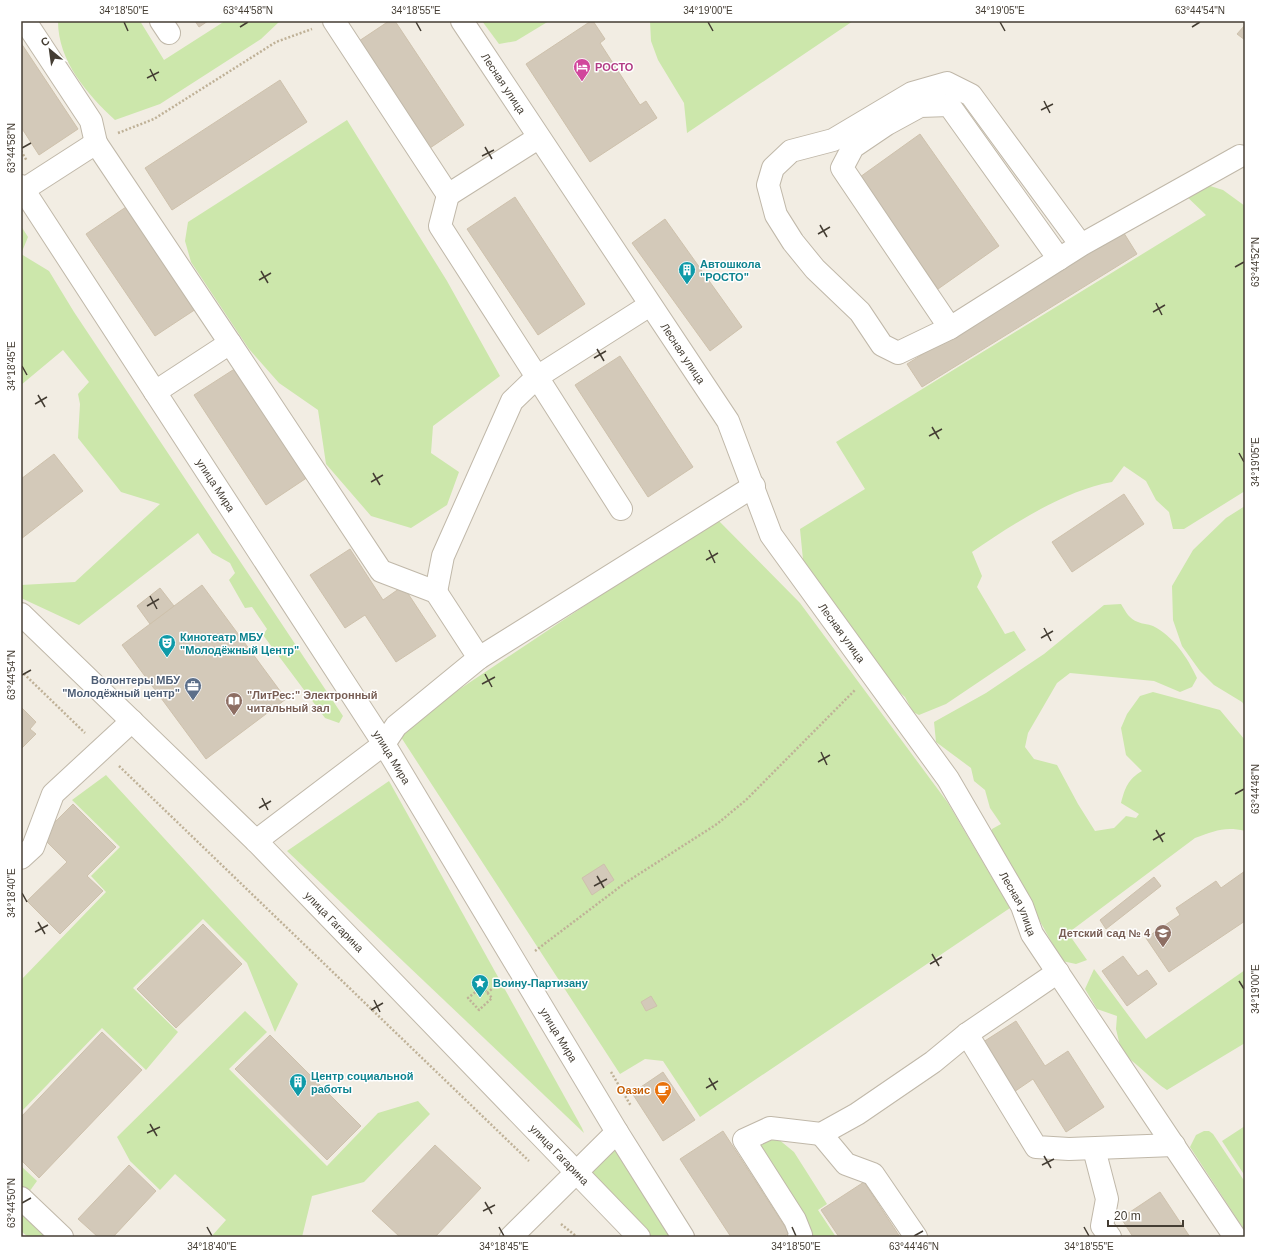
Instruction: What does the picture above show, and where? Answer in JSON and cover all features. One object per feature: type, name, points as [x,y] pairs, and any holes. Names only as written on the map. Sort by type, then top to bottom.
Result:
[{"type":"street","points":[[25,21],[91,121],[96,142],[381,571],[436,592],[479,658]]},
{"type":"street","points":[[334,21],[448,195]]},
{"type":"street","name":"Лесная улица","points":[[462,21],[538,138],[728,420],[754,486],[771,535],[948,779],[1022,906],[1032,934],[1235,1237]]},
{"type":"street","points":[[1081,245],[971,95],[947,83],[912,93],[833,140],[791,151],[773,168],[768,185],[776,215],[793,242],[815,269],[860,312],[882,345],[898,354],[950,328],[1081,245],[1240,156]]},
{"type":"street","points":[[950,328],[842,168],[853,147],[887,124],[920,106],[949,105],[1059,259]]},
{"type":"street","points":[[538,138],[448,195],[440,226],[621,510]]},
{"type":"street","points":[[22,188],[96,142]]},
{"type":"street","name":"улица Мира","points":[[22,188],[384,744],[617,1132],[683,1237]]},
{"type":"street","points":[[436,592],[443,556],[512,401],[537,377],[650,305]]},
{"type":"street","points":[[155,392],[230,343]]},
{"type":"street","points":[[256,841],[384,744],[396,726],[479,658],[754,486]]},
{"type":"street","name":"улица Гагарина","points":[[21,614],[256,841],[639,1237]]},
{"type":"street","points":[[21,858],[33,847],[53,794],[103,750],[132,721]]},
{"type":"street","points":[[799,1237],[801,1235],[795,1220],[744,1140],[770,1128],[821,1134],[858,1114],[933,1062],[967,1034],[1058,972]]},
{"type":"street","points":[[967,1034],[1036,1147],[1094,1149],[1174,1145]]},
{"type":"street","points":[[512,1237],[617,1132]]},
{"type":"street","points":[[821,1134],[846,1164],[873,1174],[916,1237]]},
{"type":"street","points":[[1094,1149],[1107,1199],[1102,1226],[1110,1237]]},
{"type":"street","points":[[21,1198],[62,1237]]},
{"type":"path","points":[[96,142],[154,119],[276,42],[334,21]]},
{"type":"path","points":[[21,671],[531,1162]]},
{"type":"path","points":[[531,954],[625,883],[717,824],[756,790],[850,692],[875,677]]},
{"type":"path","points":[[482,987],[492,998],[479,1010],[468,998],[482,987]]},
{"type":"path","points":[[561,1224],[577,1237]]},
{"type":"green space","points":[[58,21],[140,21],[164,60],[225,21],[280,21],[261,39],[160,104],[115,120],[94,99],[76,76],[63,50],[59,36]]},
{"type":"green space","points":[[482,21],[549,21],[516,41],[499,44]]},
{"type":"green space","points":[[650,21],[853,21],[687,133],[684,103],[658,60],[651,41]]},
{"type":"green space","points":[[347,120],[447,281],[500,376],[433,426],[431,453],[459,472],[447,505],[411,528],[371,516],[326,464],[318,410],[279,383],[249,349],[191,262],[185,241],[188,222]]},
{"type":"green space","points":[[1210,186],[1223,190],[1245,206],[1245,491],[1184,529],[1173,529],[1169,512],[1156,500],[1146,481],[1124,466],[1112,482],[1094,486],[1057,501],[1021,520],[987,542],[972,552],[982,576],[977,587],[1005,634],[1014,631],[1026,650],[946,704],[919,715],[913,712],[905,697],[884,679],[866,646],[852,631],[804,570],[800,529],[865,489],[836,442],[1206,215],[1182,192],[1195,187]]},
{"type":"green space","points":[[21,226],[28,237],[21,254]]},
{"type":"green space","points":[[21,254],[49,271],[74,312],[343,716],[339,723],[325,718],[263,635],[267,629],[252,607],[245,608],[229,580],[235,573],[230,563],[212,553],[198,533],[79,625],[21,598],[21,585],[75,582],[160,504],[121,492],[78,438],[80,404],[78,394],[89,382],[63,350],[21,385]]},
{"type":"green space","points":[[1245,506],[1245,706],[1242,702],[1214,685],[1200,671],[1182,646],[1173,620],[1172,586],[1193,550],[1226,518]]},
{"type":"green space","points":[[716,518],[800,603],[948,803],[1010,908],[700,1117],[663,1061],[645,1059],[620,1074],[397,731]]},
{"type":"green space","points":[[1121,604],[1132,619],[1160,630],[1179,648],[1197,678],[1192,687],[1180,692],[1154,681],[1070,673],[1057,683],[1028,733],[1025,747],[1034,759],[1057,765],[1078,804],[1095,831],[1114,828],[1126,816],[1136,818],[1139,814],[1121,803],[1128,784],[1133,777],[1142,771],[1126,755],[1121,728],[1127,714],[1140,696],[1153,692],[1220,710],[1245,740],[1245,831],[1225,829],[1214,831],[1195,838],[1068,933],[1087,960],[1076,964],[1062,961],[1017,880],[990,839],[992,829],[1001,824],[990,808],[985,790],[974,781],[971,768],[936,742],[934,722],[986,693],[1044,654],[1104,605]]},
{"type":"green space","points":[[106,775],[298,984],[275,1032],[247,963],[203,919],[133,988],[178,1032],[146,1070],[102,1028],[21,1112],[21,980],[106,892],[91,876],[120,847],[72,800]]},
{"type":"green space","points":[[389,781],[582,1128],[584,1133],[287,851]]},
{"type":"green space","points":[[1094,969],[1146,1039],[1245,970],[1245,1043],[1167,1090],[1134,1062],[1122,1054],[1116,1029],[1117,1016],[1097,1009],[1085,989]]},
{"type":"green space","points":[[245,1011],[267,1032],[229,1069],[327,1166],[378,1113],[418,1101],[430,1114],[364,1182],[312,1196],[302,1237],[211,1237],[226,1220],[175,1174],[160,1190],[130,1161],[117,1137]]},
{"type":"green space","points":[[1245,1126],[1245,1176],[1222,1141]]},
{"type":"green space","points":[[1204,1131],[1209,1131],[1213,1134],[1245,1182],[1245,1231],[1190,1147],[1196,1135]]},
{"type":"green space","points":[[772,1134],[794,1152],[827,1204],[818,1210],[836,1237],[813,1237],[752,1142]]},
{"type":"green space","points":[[616,1147],[673,1237],[651,1237],[583,1174]]},
{"type":"green space","points":[[21,1166],[37,1181],[29,1192],[21,1185]]},
{"type":"green space","points":[[21,1214],[47,1237],[28,1237],[21,1231]]},
{"type":"building","points":[[195,21],[208,21],[199,27]]},
{"type":"building","points":[[389,21],[395,21],[464,125],[430,148],[359,41]]},
{"type":"building","name":"РОСТО","points":[[593,21],[605,39],[600,43],[640,105],[646,101],[657,118],[590,162],[526,64]]},
{"type":"building","points":[[1245,25],[1245,40],[1237,34]]},
{"type":"building","points":[[21,43],[78,129],[39,155],[21,127]]},
{"type":"building","points":[[280,80],[307,122],[172,210],[145,168]]},
{"type":"building","points":[[920,134],[999,246],[938,289],[860,177]]},
{"type":"building","points":[[515,197],[585,304],[538,335],[467,229]]},
{"type":"building","points":[[126,207],[196,309],[155,336],[86,234]]},
{"type":"building","name":"Автошкола \"РОСТО\"","points":[[665,219],[742,327],[710,351],[632,243]]},
{"type":"building","points":[[1122,230],[1137,254],[922,387],[907,364]]},
{"type":"building","points":[[620,356],[693,467],[648,497],[575,385]]},
{"type":"building","points":[[236,368],[308,477],[266,505],[194,395]]},
{"type":"building","points":[[54,454],[83,491],[21,539],[21,479]]},
{"type":"building","points":[[1124,494],[1144,524],[1072,572],[1052,542]]},
{"type":"building","points":[[350,549],[383,600],[403,586],[436,636],[396,662],[365,615],[345,628],[310,575]]},
{"type":"building","points":[[202,585],[286,699],[206,759],[122,645]]},
{"type":"building","points":[[160,588],[174,606],[150,624],[137,606]]},
{"type":"building","points":[[21,707],[36,722],[30,729],[36,734],[21,749]]},
{"type":"building","points":[[73,804],[116,847],[87,876],[103,891],[60,934],[27,901],[67,862],[41,836]]},
{"type":"building","points":[[604,864],[614,880],[592,895],[582,878]]},
{"type":"building","points":[[1245,871],[1245,921],[1169,972],[1146,938],[1180,915],[1176,908],[1216,881],[1221,888]]},
{"type":"building","points":[[1154,877],[1161,886],[1106,929],[1100,920]]},
{"type":"building","points":[[203,924],[242,964],[176,1028],[137,989]]},
{"type":"building","points":[[1123,956],[1138,976],[1147,970],[1157,984],[1127,1006],[1102,971]]},
{"type":"building","points":[[651,996],[657,1006],[646,1011],[641,1002]]},
{"type":"building","points":[[1016,1021],[1045,1066],[1068,1051],[1104,1107],[1066,1132],[1033,1079],[1011,1094],[980,1044]]},
{"type":"building","points":[[102,1032],[142,1070],[39,1178],[21,1160],[21,1117]]},
{"type":"building","name":"Центр социальной работы","points":[[270,1035],[361,1126],[327,1160],[235,1069]]},
{"type":"building","points":[[663,1072],[695,1120],[663,1141],[632,1093]]},
{"type":"building","points":[[723,1131],[789,1233],[783,1237],[731,1237],[680,1159]]},
{"type":"building","points":[[435,1145],[481,1188],[435,1237],[400,1237],[372,1211]]},
{"type":"building","points":[[129,1165],[156,1191],[113,1237],[98,1237],[78,1219]]},
{"type":"building","points":[[864,1182],[900,1237],[839,1237],[821,1210]]},
{"type":"building","points":[[1160,1192],[1190,1237],[1133,1237],[1121,1218]]},
{"type":"place","name":"РОСТО","points":[[582,82]]},
{"type":"place","name":"Автошкола \"РОСТО\"","points":[[687,285]]},
{"type":"place","name":"Кинотеатр МБУ \"Молодёжный Центр\"","points":[[167,658]]},
{"type":"place","name":"Волонтеры МБУ \"Молодёжный центр\"","points":[[193,701]]},
{"type":"place","name":"\"ЛитРес:\" Электронный читальный зал","points":[[234,716]]},
{"type":"place","name":"Детский сад № 4","points":[[1163,948]]},
{"type":"place","name":"Воину-Партизану","points":[[480,998]]},
{"type":"place","name":"Центр социальной работы","points":[[298,1097]]},
{"type":"place","name":"Оазис","points":[[663,1105]]}]
